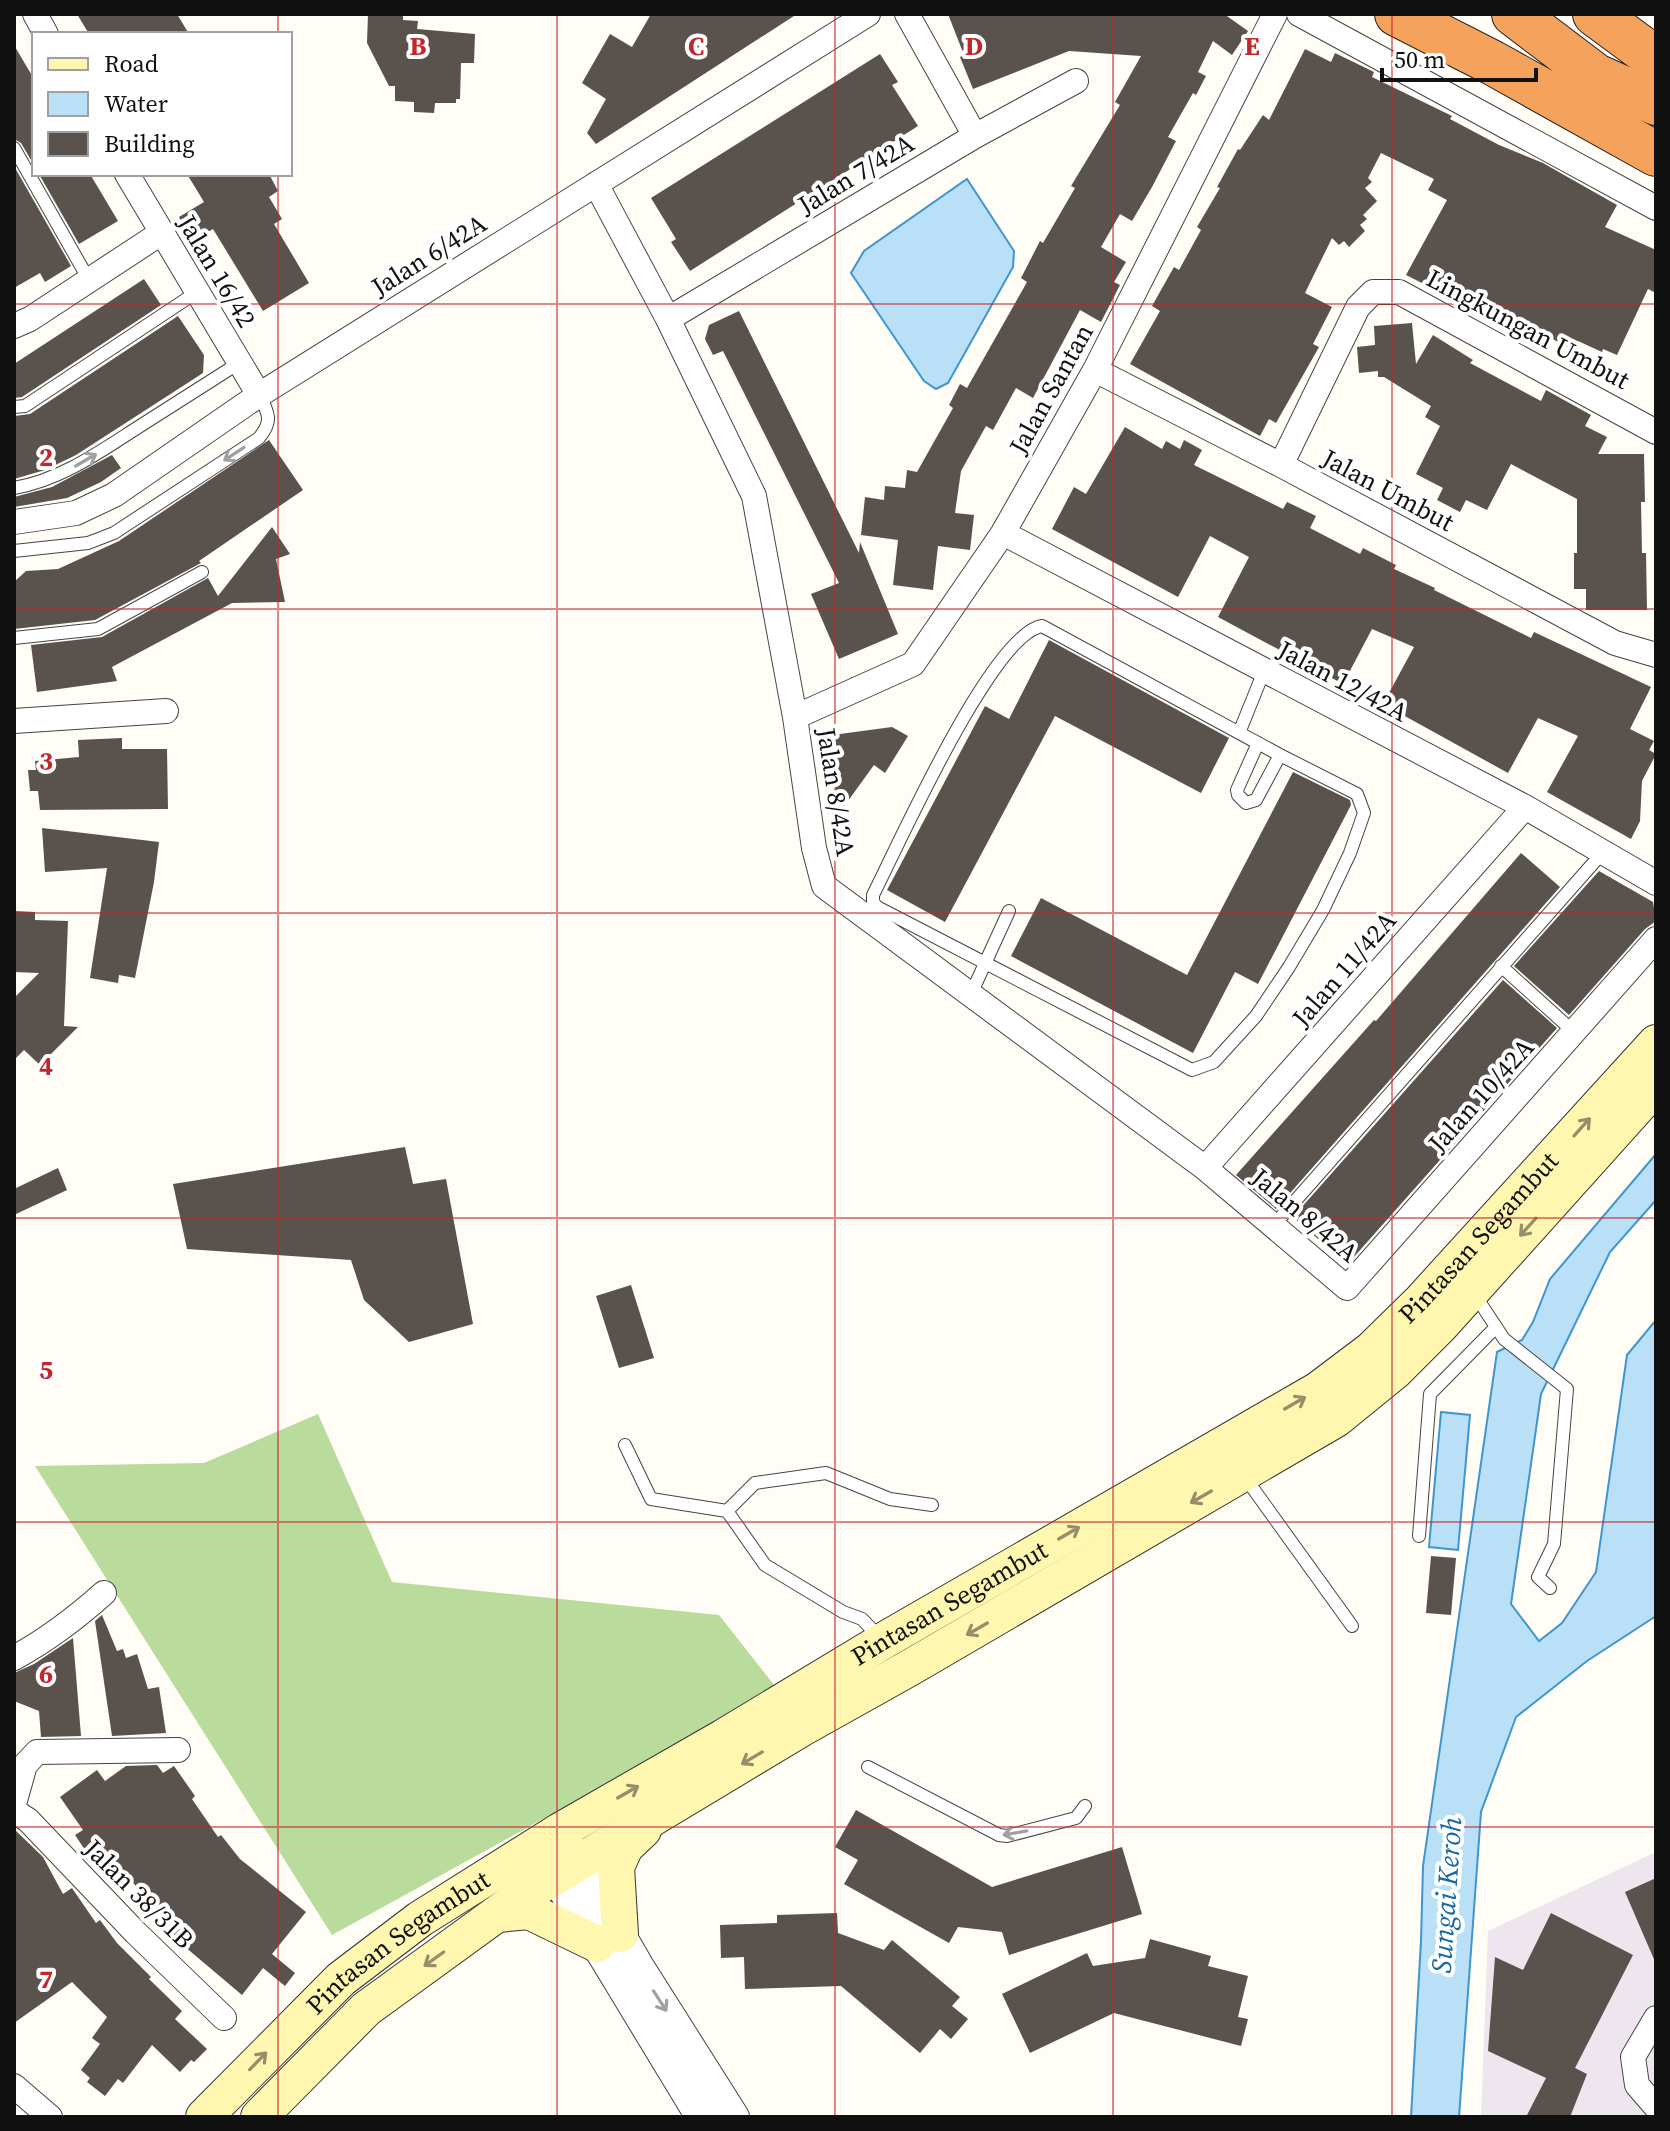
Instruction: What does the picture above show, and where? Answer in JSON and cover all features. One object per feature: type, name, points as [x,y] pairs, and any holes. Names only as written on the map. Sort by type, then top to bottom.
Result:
[{"type":"highway","points":[[1397,14],[1493,63],[1656,154]]},
{"type":"highway","points":[[1595,14],[1656,59]]},
{"type":"highway","points":[[1527,25],[1596,76],[1656,103]]},
{"type":"highway","points":[[1527,25],[1583,88],[1656,128]]},
{"type":"main road","name":"Pintasan Segambut","points":[[204,2117],[341,1979],[420,1919],[548,1839],[883,1641],[1318,1390],[1364,1355],[1421,1301],[1656,1043]]},
{"type":"main road","name":"Pintasan Segambut","points":[[259,2117],[366,2009],[498,1914],[802,1728],[925,1660],[1336,1419],[1395,1371],[1656,1086]]},
{"type":"main road","points":[[498,1914],[529,1911],[608,1939],[616,1867],[625,1847],[662,1812]]},
{"type":"street","points":[[35,14],[45,32]]},
{"type":"street","name":"Jalan 6/42A","points":[[14,522],[76,513],[114,495],[259,395],[868,14]]},
{"type":"street","points":[[907,14],[975,136]]},
{"type":"street","name":"Jalan Santan","points":[[795,717],[913,664],[1003,533],[1095,370],[1275,14]]},
{"type":"street","points":[[1299,14],[1656,208]]},
{"type":"street","name":"Jalan 7/42A","points":[[668,319],[975,136],[1076,81]]},
{"type":"street","name":"Jalan 16/42","points":[[128,176],[259,395]]},
{"type":"street","name":"Jalan 8/42A","points":[[596,184],[668,319],[754,496],[795,717],[814,848],[824,886],[1205,1168],[1347,1288]]},
{"type":"street","points":[[14,326],[30,319],[161,233]]},
{"type":"street","name":"Lingkungan Umbut","points":[[1281,465],[1358,307],[1373,292],[1399,292],[1656,432]]},
{"type":"street","name":"Jalan Umbut","points":[[1095,370],[1615,643],[1656,655]]},
{"type":"street","name":"Jalan 12/42A","points":[[1003,533],[1525,807],[1656,883]]},
{"type":"street","points":[[14,721],[166,711]]},
{"type":"street","name":"Jalan 11/42A","points":[[1205,1168],[1525,807]]},
{"type":"street","name":"Jalan 10/42A","points":[[1347,1288],[1656,939]]},
{"type":"street","points":[[14,1658],[68,1623],[104,1593]]},
{"type":"street","points":[[14,1804],[25,1765],[37,1752],[178,1750]]},
{"type":"street","name":"Jalan 38/31B","points":[[14,1811],[28,1820],[136,1933],[224,2018]]},
{"type":"street","points":[[548,1839],[608,1939],[701,2117]]},
{"type":"street","points":[[608,1939],[734,2117]]},
{"type":"street","points":[[1656,2018],[1633,2057],[1637,2085],[1656,2107]]},
{"type":"street","points":[[14,2086],[50,2117]]},
{"type":"lane","points":[[14,148],[89,280]]},
{"type":"lane","points":[[14,407],[25,406],[197,292]]},
{"type":"lane","points":[[14,488],[59,474],[88,459],[239,363]]},
{"type":"lane","points":[[14,551],[88,543],[114,533],[259,438],[268,427],[268,412],[259,395]]},
{"type":"lane","points":[[14,638],[98,629],[202,572]]},
{"type":"lane","points":[[1042,626],[1258,743],[1357,794],[1364,813],[1350,853],[1316,922],[1256,1016],[1214,1062],[1192,1070],[985,965],[873,902],[873,895],[967,709],[1019,639],[1034,627],[1042,626]]},
{"type":"lane","points":[[1239,733],[1264,671]]},
{"type":"lane","points":[[1258,743],[1237,790],[1246,803],[1256,800],[1280,755]]},
{"type":"lane","points":[[1273,1226],[1604,851]]},
{"type":"lane","points":[[971,994],[1009,911]]},
{"type":"lane","points":[[1501,966],[1574,1032]]},
{"type":"lane","points":[[1471,1290],[1504,1339],[1567,1389],[1554,1544],[1538,1577],[1550,1588]]},
{"type":"lane","points":[[1419,1536],[1430,1394],[1496,1327]]},
{"type":"lane","points":[[625,1445],[651,1499],[727,1511],[765,1565],[843,1612],[862,1619],[883,1641]]},
{"type":"lane","points":[[727,1511],[755,1483],[826,1473],[890,1499],[932,1505]]},
{"type":"lane","points":[[1242,1473],[1352,1626]]},
{"type":"lane","points":[[868,1767],[999,1835],[1007,1836],[1076,1818],[1085,1806]]},
{"type":"shaded area","points":[[1656,1852],[1656,2117],[1481,2117],[1488,1931]]},
{"type":"green space","points":[[318,1414],[392,1582],[719,1615],[778,1690],[332,1935],[35,1466],[204,1463]]},
{"type":"water","points":[[967,179],[1014,251],[1013,267],[948,383],[936,389],[924,381],[851,273],[864,251]]},
{"type":"water","name":"Sungai Keroh","points":[[1656,1154],[1656,1200],[1610,1252],[1541,1394],[1511,1604],[1539,1641],[1562,1623],[1596,1572],[1627,1355],[1656,1320],[1656,1616],[1587,1661],[1516,1717],[1481,1812],[1459,2117],[1411,2117],[1423,1866],[1497,1352],[1522,1340],[1533,1322],[1550,1279]]},
{"type":"water","points":[[1441,1412],[1470,1415],[1458,1550],[1429,1547]]},
{"type":"building","points":[[77,14],[177,14],[188,32],[88,32]]},
{"type":"building","points":[[368,14],[403,14],[403,20],[418,21],[417,29],[475,34],[474,63],[461,63],[460,99],[456,99],[456,103],[435,103],[434,113],[414,112],[414,102],[395,101],[395,86],[389,86],[367,43]]},
{"type":"building","points":[[651,14],[797,14],[596,144],[587,133],[606,99],[582,83],[610,34],[632,47]]},
{"type":"building","points":[[948,14],[1224,14],[1248,31],[1232,55],[1213,41],[1198,72],[1206,76],[1168,137],[1176,141],[1152,187],[1132,221],[1120,214],[1101,247],[1126,262],[1114,282],[1120,285],[1101,322],[1080,310],[1033,398],[1016,388],[993,430],[986,426],[961,471],[955,513],[974,515],[970,550],[938,546],[933,590],[893,585],[898,540],[861,535],[865,497],[884,500],[885,486],[905,488],[907,470],[917,472],[953,408],[949,405],[960,384],[967,388],[1027,282],[1021,278],[1120,105],[1115,102],[1141,56],[1069,51],[973,89]]},
{"type":"building","points":[[14,45],[32,76],[32,162],[21,143],[14,139]]},
{"type":"building","points":[[1305,49],[1331,62],[1335,53],[1374,72],[1372,77],[1452,116],[1450,119],[1499,145],[1543,163],[1617,205],[1605,227],[1656,250],[1656,293],[1648,289],[1617,355],[1578,341],[1574,350],[1531,328],[1527,336],[1406,275],[1447,200],[1428,190],[1434,179],[1381,153],[1368,178],[1372,182],[1365,188],[1377,201],[1363,215],[1367,219],[1360,225],[1365,231],[1349,247],[1344,241],[1339,245],[1332,238],[1305,293],[1332,307],[1313,344],[1319,347],[1276,423],[1269,419],[1260,436],[1130,364],[1160,311],[1152,306],[1174,267],[1179,270],[1201,230],[1197,227],[1238,149],[1263,115],[1269,120]]},
{"type":"building","points":[[880,54],[898,82],[892,85],[918,126],[690,271],[671,242],[676,239],[651,198]]},
{"type":"building","points":[[14,166],[71,266],[45,282],[40,273],[14,288]]},
{"type":"building","points":[[40,176],[91,176],[118,221],[79,244]]},
{"type":"building","points":[[188,176],[270,176],[278,191],[269,197],[282,219],[274,224],[309,283],[263,311],[213,229],[193,241],[179,217],[204,202]]},
{"type":"building","points":[[144,279],[161,305],[22,397],[14,398],[14,364]]},
{"type":"building","points":[[739,311],[859,553],[860,542],[898,634],[839,659],[811,594],[839,583],[723,351],[713,355],[705,339],[709,325]]},
{"type":"building","points":[[178,316],[204,355],[203,373],[76,455],[45,470],[14,479],[14,416],[30,414]]},
{"type":"building","points":[[1412,323],[1416,364],[1433,335],[1473,360],[1470,363],[1541,401],[1546,390],[1591,415],[1585,426],[1607,437],[1598,454],[1644,454],[1645,502],[1641,502],[1647,610],[1586,610],[1586,589],[1574,589],[1577,499],[1511,464],[1487,510],[1466,500],[1460,512],[1437,500],[1443,488],[1416,474],[1440,426],[1425,417],[1431,406],[1384,377],[1378,377],[1378,371],[1359,373],[1357,347],[1375,345],[1374,326]]},
{"type":"building","points":[[1125,427],[1162,449],[1166,441],[1180,449],[1184,440],[1202,450],[1194,465],[1283,509],[1287,502],[1316,516],[1310,528],[1360,554],[1363,548],[1396,565],[1394,569],[1531,638],[1534,632],[1651,687],[1630,729],[1654,741],[1649,750],[1656,754],[1642,781],[1640,821],[1631,839],[1547,792],[1578,736],[1538,718],[1508,773],[1383,704],[1414,647],[1372,629],[1343,684],[1218,617],[1249,557],[1210,536],[1178,597],[1052,529],[1074,487],[1086,494]]},
{"type":"building","points":[[269,440],[303,490],[199,561],[201,563],[95,620],[14,629],[14,582],[26,571],[58,569],[119,541]]},
{"type":"building","points":[[112,455],[121,468],[101,482],[67,498],[14,507],[14,497],[52,487]]},
{"type":"building","points":[[272,527],[290,554],[276,559],[285,602],[232,603],[112,667],[117,681],[37,692],[31,645],[102,637],[208,578],[218,596]]},
{"type":"building","points":[[1049,640],[1229,738],[1201,793],[1055,716],[945,922],[887,890],[985,706],[1009,719]]},
{"type":"building","points":[[892,727],[908,736],[885,773],[874,765],[840,812],[825,736]]},
{"type":"building","points":[[122,738],[122,749],[167,749],[168,809],[40,810],[38,791],[30,791],[28,770],[36,770],[35,761],[79,757],[78,740]]},
{"type":"building","points":[[1293,772],[1350,800],[1351,805],[1258,984],[1235,972],[1193,1053],[1011,956],[1041,898],[1187,975]]},
{"type":"building","points":[[42,828],[159,842],[135,978],[119,975],[118,983],[90,978],[107,868],[45,872]]},
{"type":"building","points":[[1521,853],[1560,887],[1276,1209],[1236,1175],[1376,1021]]},
{"type":"building","points":[[1599,871],[1653,902],[1656,921],[1645,929],[1569,1015],[1514,966]]},
{"type":"building","points":[[14,911],[35,912],[35,920],[68,921],[64,1026],[78,1027],[40,1065],[24,1050],[14,1060],[14,998],[39,973],[14,972]]},
{"type":"building","points":[[1503,980],[1557,1028],[1353,1258],[1343,1261],[1293,1217]]},
{"type":"building","points":[[405,1147],[413,1184],[446,1179],[473,1324],[409,1342],[364,1300],[351,1260],[187,1249],[173,1184]]},
{"type":"building","points":[[58,1168],[67,1190],[14,1215],[14,1189]]},
{"type":"building","points":[[631,1285],[654,1358],[619,1368],[596,1296]]},
{"type":"building","points":[[1431,1556],[1456,1558],[1451,1615],[1426,1613]]},
{"type":"building","points":[[102,1615],[117,1651],[123,1649],[126,1658],[137,1654],[148,1689],[159,1687],[166,1733],[112,1736],[95,1621]]},
{"type":"building","points":[[73,1638],[81,1736],[41,1737],[39,1711],[14,1701],[14,1673],[34,1664]]},
{"type":"building","points":[[157,1765],[163,1773],[174,1766],[218,1837],[221,1835],[240,1859],[306,1912],[272,1954],[295,1973],[285,1986],[263,1968],[242,1995],[139,1908],[147,1899],[109,1855],[91,1864],[79,1851],[83,1847],[75,1835],[83,1830],[60,1797],[97,1770],[105,1781],[126,1766]]},
{"type":"building","points":[[856,1810],[992,1887],[1122,1847],[1142,1914],[1009,1955],[1002,1932],[958,1927],[949,1943],[844,1884],[858,1860],[835,1847]]},
{"type":"building","points":[[14,1829],[43,1857],[63,1894],[72,1888],[96,1923],[100,1920],[117,1943],[151,1977],[149,1979],[182,2011],[175,2019],[207,2049],[194,2062],[191,2060],[180,2072],[152,2045],[123,2083],[118,2079],[105,2096],[87,2082],[90,2078],[81,2070],[100,2044],[92,2038],[107,2017],[72,1982],[14,2023]]},
{"type":"building","points":[[1656,1878],[1656,1964],[1625,1892]]},
{"type":"building","points":[[837,1913],[838,1933],[884,1950],[892,1940],[960,1997],[952,2006],[968,2019],[951,2039],[940,2029],[920,2053],[841,1986],[745,1989],[744,1957],[721,1958],[720,1925],[777,1923],[777,1915]]},
{"type":"building","points":[[1551,1913],[1633,1955],[1575,2068],[1587,2074],[1570,2117],[1526,2117],[1546,2078],[1488,2051],[1495,1957],[1523,1970]]},
{"type":"building","points":[[1150,1939],[1211,1956],[1208,1966],[1248,1976],[1238,2017],[1248,2019],[1241,2046],[1114,2013],[1030,2053],[1002,1994],[1087,1953],[1093,1966],[1145,1958]]}]
